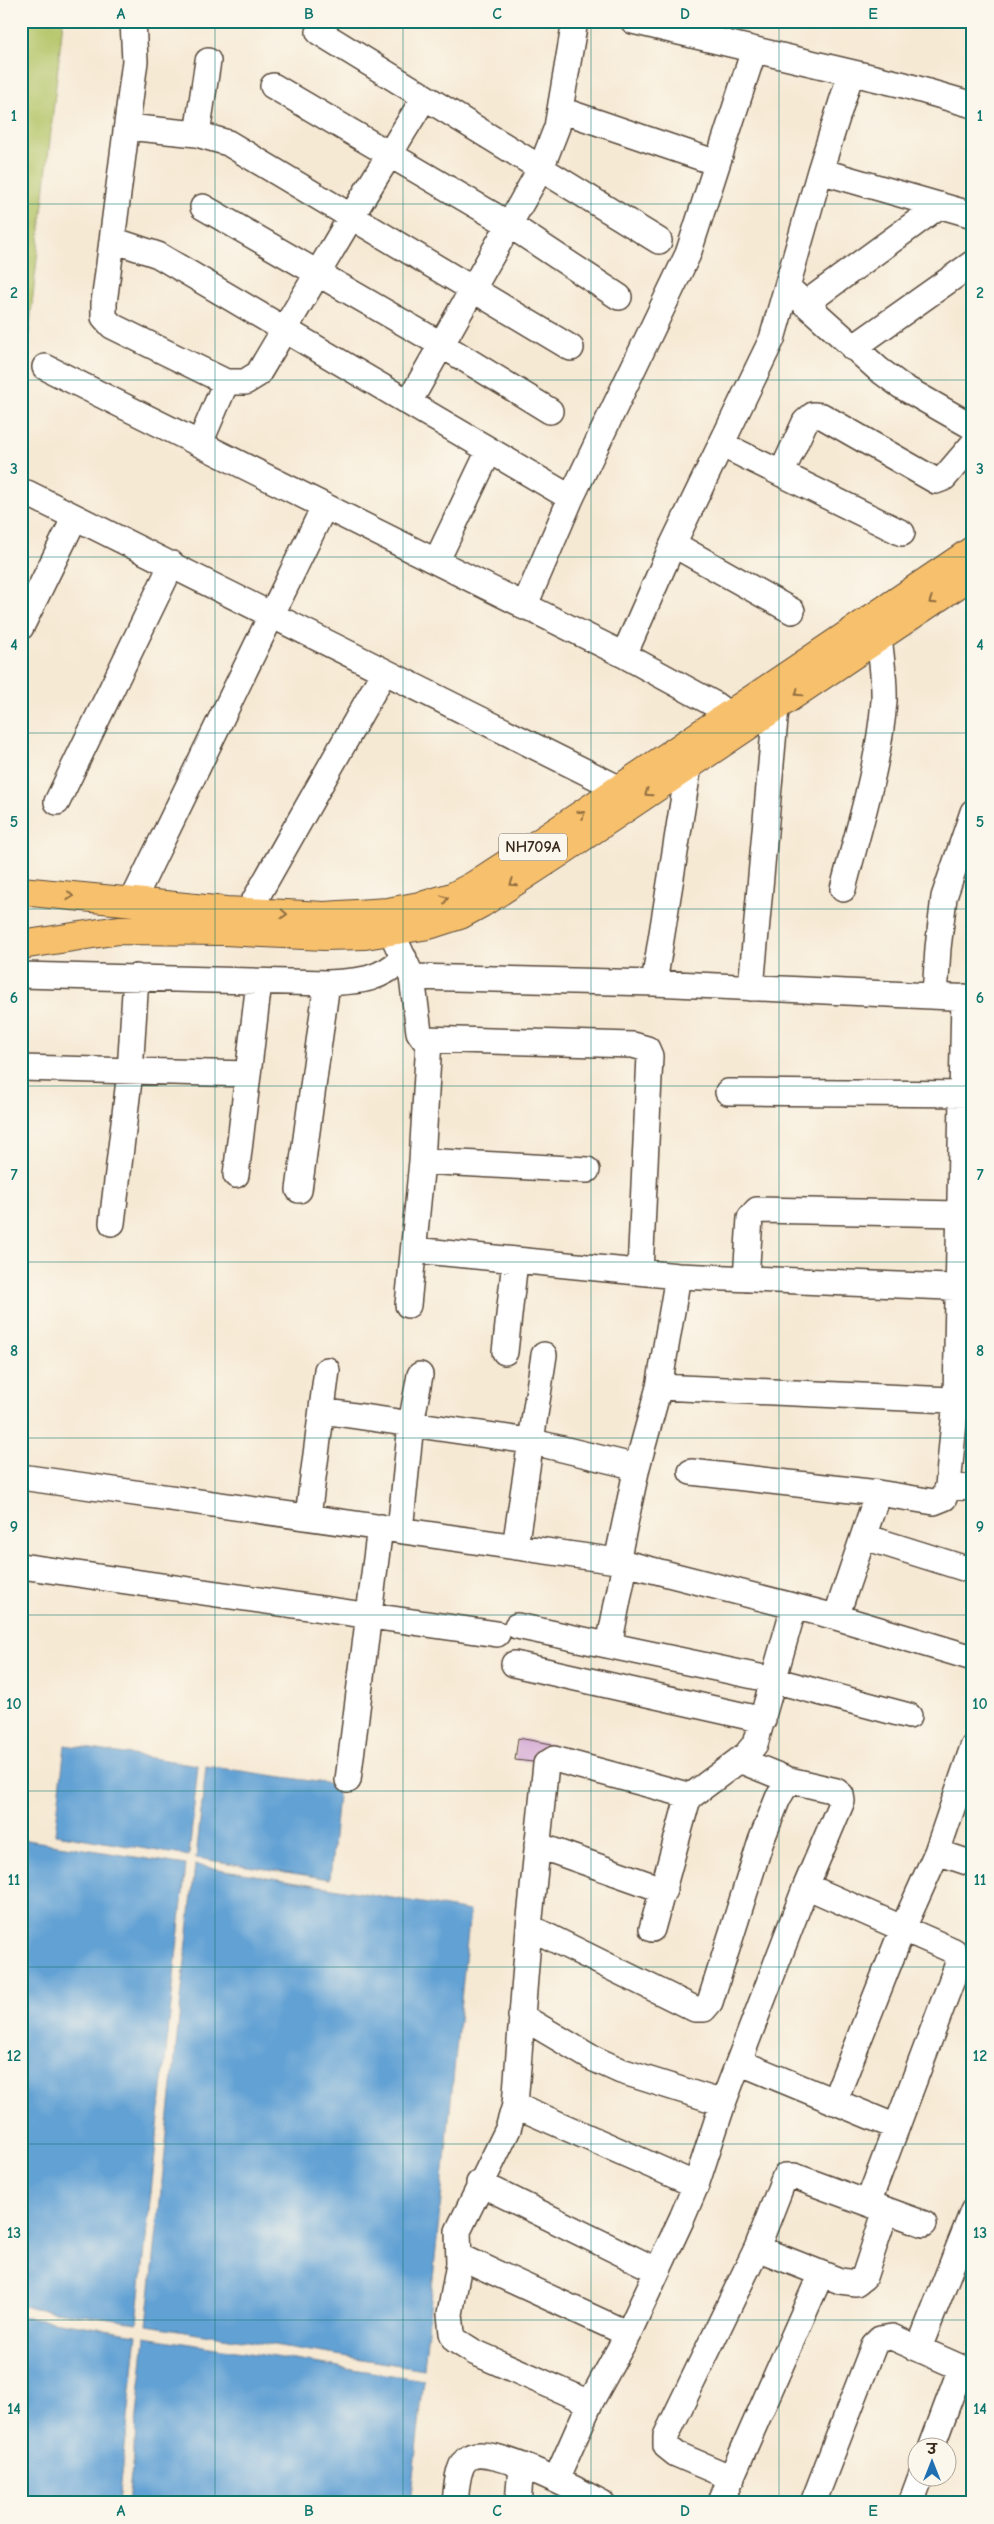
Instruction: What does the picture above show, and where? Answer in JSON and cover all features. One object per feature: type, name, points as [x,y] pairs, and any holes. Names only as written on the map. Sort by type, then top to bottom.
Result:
[{"type":"highway","name":"NH709A","points":[[21,891],[248,912],[324,916],[363,915],[425,906],[452,897],[473,886],[620,789],[734,723],[973,550]]},
{"type":"highway","name":"NH709A","points":[[21,945],[118,930],[225,931],[324,936],[391,931],[460,915],[482,903],[689,765],[734,723],[776,708],[879,636],[969,581]]},
{"type":"street","points":[[133,21],[135,62],[104,303],[104,317],[107,321],[226,382],[245,382],[253,379],[286,330],[351,217],[424,98]]},
{"type":"street","points":[[409,402],[541,168],[554,138],[561,110],[575,21]]},
{"type":"street","points":[[633,21],[691,28],[754,50],[851,73],[973,106]]},
{"type":"street","points":[[319,32],[659,241]]},
{"type":"street","points":[[524,607],[571,498],[688,254],[754,50]]},
{"type":"street","points":[[197,134],[208,61]]},
{"type":"street","points":[[624,655],[673,544],[723,445],[772,340],[797,296],[820,171],[851,73]]},
{"type":"street","points":[[274,86],[510,225],[619,297]]},
{"type":"street","points":[[561,110],[717,163]]},
{"type":"street","points":[[127,127],[215,137],[239,149],[351,217],[474,288],[571,348]]},
{"type":"street","points":[[820,171],[973,215]]},
{"type":"street","points":[[797,296],[940,204]]},
{"type":"street","points":[[203,207],[442,345],[550,411]]},
{"type":"street","points":[[113,240],[158,255],[571,498]]},
{"type":"street","points":[[852,348],[973,263]]},
{"type":"street","points":[[797,296],[852,348],[901,386],[973,428]]},
{"type":"street","points":[[45,367],[324,507],[437,560],[524,607],[624,655],[714,704],[734,723]]},
{"type":"street","points":[[200,444],[226,382]]},
{"type":"street","points":[[782,472],[805,422],[813,415],[822,416],[936,481],[944,478],[973,444]]},
{"type":"street","points":[[723,445],[782,472],[902,532]]},
{"type":"street","points":[[437,560],[489,451]]},
{"type":"street","points":[[27,492],[620,789]]},
{"type":"street","points":[[132,902],[324,507]]},
{"type":"street","points":[[21,627],[76,517]]},
{"type":"street","points":[[673,544],[792,611]]},
{"type":"street","points":[[57,802],[172,564]]},
{"type":"street","points":[[843,889],[868,793],[881,724],[884,679],[879,636]]},
{"type":"street","points":[[248,912],[384,672]]},
{"type":"street","points":[[750,988],[776,708]]},
{"type":"street","points":[[654,983],[689,765]]},
{"type":"street","points":[[936,996],[938,948],[944,897],[973,812]]},
{"type":"street","points":[[391,931],[408,968],[420,1036],[429,1040],[640,1045],[647,1049],[650,1056],[640,1272]]},
{"type":"street","points":[[21,975],[327,983],[364,980],[390,970],[408,968],[750,988],[968,997],[967,1094],[960,1214],[966,1288],[964,1401],[948,1486],[943,1500],[934,1502],[878,1493],[691,1472]]},
{"type":"street","points":[[112,1222],[130,1072],[136,977]]},
{"type":"street","points":[[236,1175],[259,982]]},
{"type":"street","points":[[299,1190],[327,983]]},
{"type":"street","points":[[408,1305],[422,1161],[429,1040]]},
{"type":"street","points":[[21,1068],[248,1074]]},
{"type":"street","points":[[728,1092],[967,1094]]},
{"type":"street","points":[[422,1161],[587,1170]]},
{"type":"street","points":[[746,1279],[750,1218],[757,1210],[767,1208],[960,1214]]},
{"type":"street","points":[[414,1250],[678,1276],[966,1288]]},
{"type":"street","points":[[505,1352],[515,1261]]},
{"type":"street","points":[[609,1645],[637,1467],[659,1387],[678,1276]]},
{"type":"street","points":[[515,1547],[529,1441],[544,1355]]},
{"type":"street","points":[[308,1516],[327,1370]]},
{"type":"street","points":[[348,1780],[369,1616],[390,1528],[412,1424],[420,1375]]},
{"type":"street","points":[[659,1387],[964,1401]]},
{"type":"street","points":[[322,1411],[529,1441],[637,1467]]},
{"type":"street","points":[[21,1477],[308,1516],[621,1562],[836,1617],[973,1658]]},
{"type":"street","points":[[948,1486],[973,1488]]},
{"type":"street","points":[[836,1617],[878,1493]]},
{"type":"street","points":[[864,1537],[973,1571]]},
{"type":"street","points":[[21,1566],[369,1616],[507,1630],[609,1645],[773,1680],[909,1716]]},
{"type":"street","points":[[652,1929],[664,1890],[684,1808],[690,1796],[753,1748],[763,1720],[794,1607]]},
{"type":"street","points":[[514,1664],[763,1720]]},
{"type":"street","points":[[834,2102],[903,1928],[937,1852],[973,1746]]},
{"type":"street","points":[[590,2403],[474,2352],[455,2340],[452,2333],[450,2314],[459,2270],[456,2240],[460,2222],[508,2129],[515,2105],[529,1927],[546,1764],[554,1759],[690,1796]]},
{"type":"street","points":[[556,2480],[590,2403],[628,2334],[696,2185],[723,2103],[806,1886],[842,1801],[842,1798],[836,1791],[789,1780],[739,1760]]},
{"type":"street","points":[[529,1927],[695,2009],[704,2009],[710,2002],[761,1841],[778,1798],[789,1780]]},
{"type":"street","points":[[537,1845],[664,1890]]},
{"type":"street","points":[[937,1852],[973,1864]]},
{"type":"street","points":[[757,2248],[840,2281],[856,2283],[861,2281],[896,2127],[959,1961],[954,1951],[806,1886]]},
{"type":"street","points":[[521,2016],[590,2056],[621,2071],[723,2103]]},
{"type":"street","points":[[739,2062],[896,2127]]},
{"type":"street","points":[[515,2105],[696,2185]]},
{"type":"street","points":[[732,2478],[668,2450],[665,2443],[670,2427],[757,2248],[781,2183],[786,2175],[794,2176],[924,2224]]},
{"type":"street","points":[[479,2183],[656,2270]]},
{"type":"street","points":[[919,2348],[973,2211]]},
{"type":"street","points":[[459,2256],[628,2334]]},
{"type":"street","points":[[720,2503],[821,2274]]},
{"type":"street","points":[[813,2503],[874,2346],[880,2339],[892,2337],[967,2370],[937,2436]]},
{"type":"street","points":[[455,2503],[459,2473],[469,2457],[484,2454],[556,2480],[594,2501]]},
{"type":"street","points":[[518,2503],[521,2466]]},
{"type":"street","points":[[911,2503],[917,2486]]},
{"type":"green space","points":[[21,21],[63,21],[21,405]]},
{"type":"water","points":[[65,1745],[198,1765],[189,1856],[55,1834]]},
{"type":"water","points":[[206,1766],[339,1785],[330,1879],[196,1858]]},
{"type":"water","points":[[21,1839],[186,1865],[137,2323],[21,2306]]},
{"type":"water","points":[[195,1865],[470,1911],[424,2369],[147,2325]]},
{"type":"water","points":[[21,2316],[137,2334],[119,2503],[21,2503]]},
{"type":"water","points":[[145,2337],[424,2380],[410,2503],[128,2503]]},
{"type":"building","points":[[518,1738],[552,1744],[551,1757],[542,1763],[515,1760]]}]
